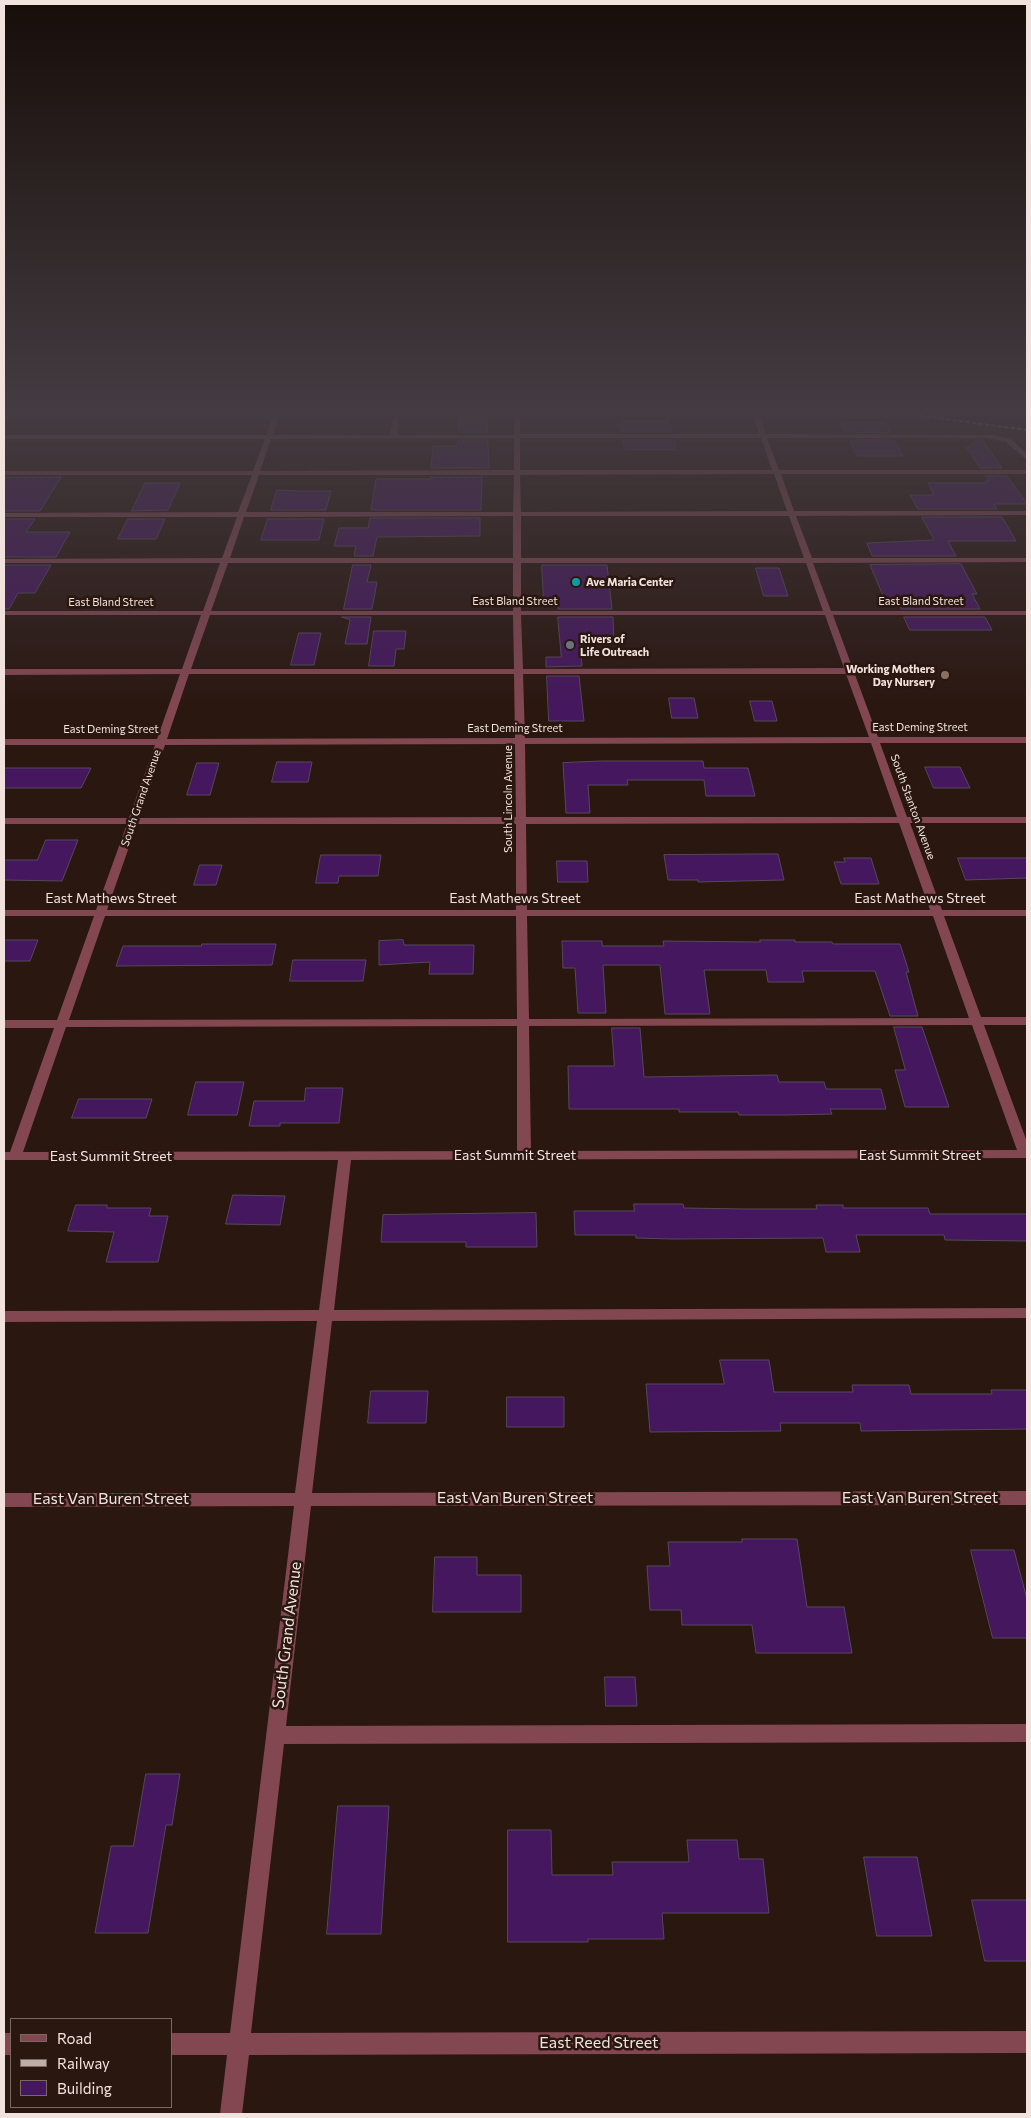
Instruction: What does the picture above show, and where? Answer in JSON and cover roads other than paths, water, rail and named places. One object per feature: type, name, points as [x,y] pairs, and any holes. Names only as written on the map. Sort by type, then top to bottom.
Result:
[{"type":"street","name":"South Stanton Avenue","points":[[791,513],[1026,1154]]},
{"type":"street","points":[[4,515],[1027,513]]},
{"type":"street","name":"South Grand Avenue","points":[[9,1156],[62,1024],[241,514]]},
{"type":"street","name":"South Lincoln Avenue","points":[[517,514],[524,1155]]},
{"type":"street","points":[[4,561],[1027,560]]},
{"type":"street","name":"East Bland Street","points":[[4,613],[1027,613]]},
{"type":"street","points":[[4,672],[849,672]]},
{"type":"street","name":"East Deming Street","points":[[4,742],[1027,740]]},
{"type":"street","points":[[4,821],[1027,820]]},
{"type":"street","name":"East Mathews Street","points":[[4,913],[1027,912]]},
{"type":"street","points":[[4,1024],[1027,1021]]},
{"type":"street","name":"East Summit Street","points":[[9,1156],[1026,1154]]},
{"type":"street","name":"South Grand Avenue","points":[[231,2114],[345,1156]]},
{"type":"street","points":[[4,1316],[1027,1313]]},
{"type":"street","name":"East Van Buren Street","points":[[4,1500],[1027,1498]]},
{"type":"street","points":[[276,1735],[1027,1733]]},
{"type":"street","name":"East Reed Street","points":[[172,2044],[1027,2042]]},
{"type":"place","name":"Ave Maria Center","points":[[576,582]]},
{"type":"place","name":"Rivers of Life Outreach","points":[[570,645]]},
{"type":"place","name":"Working Mothers Day Nursery","points":[[945,675]]}]
